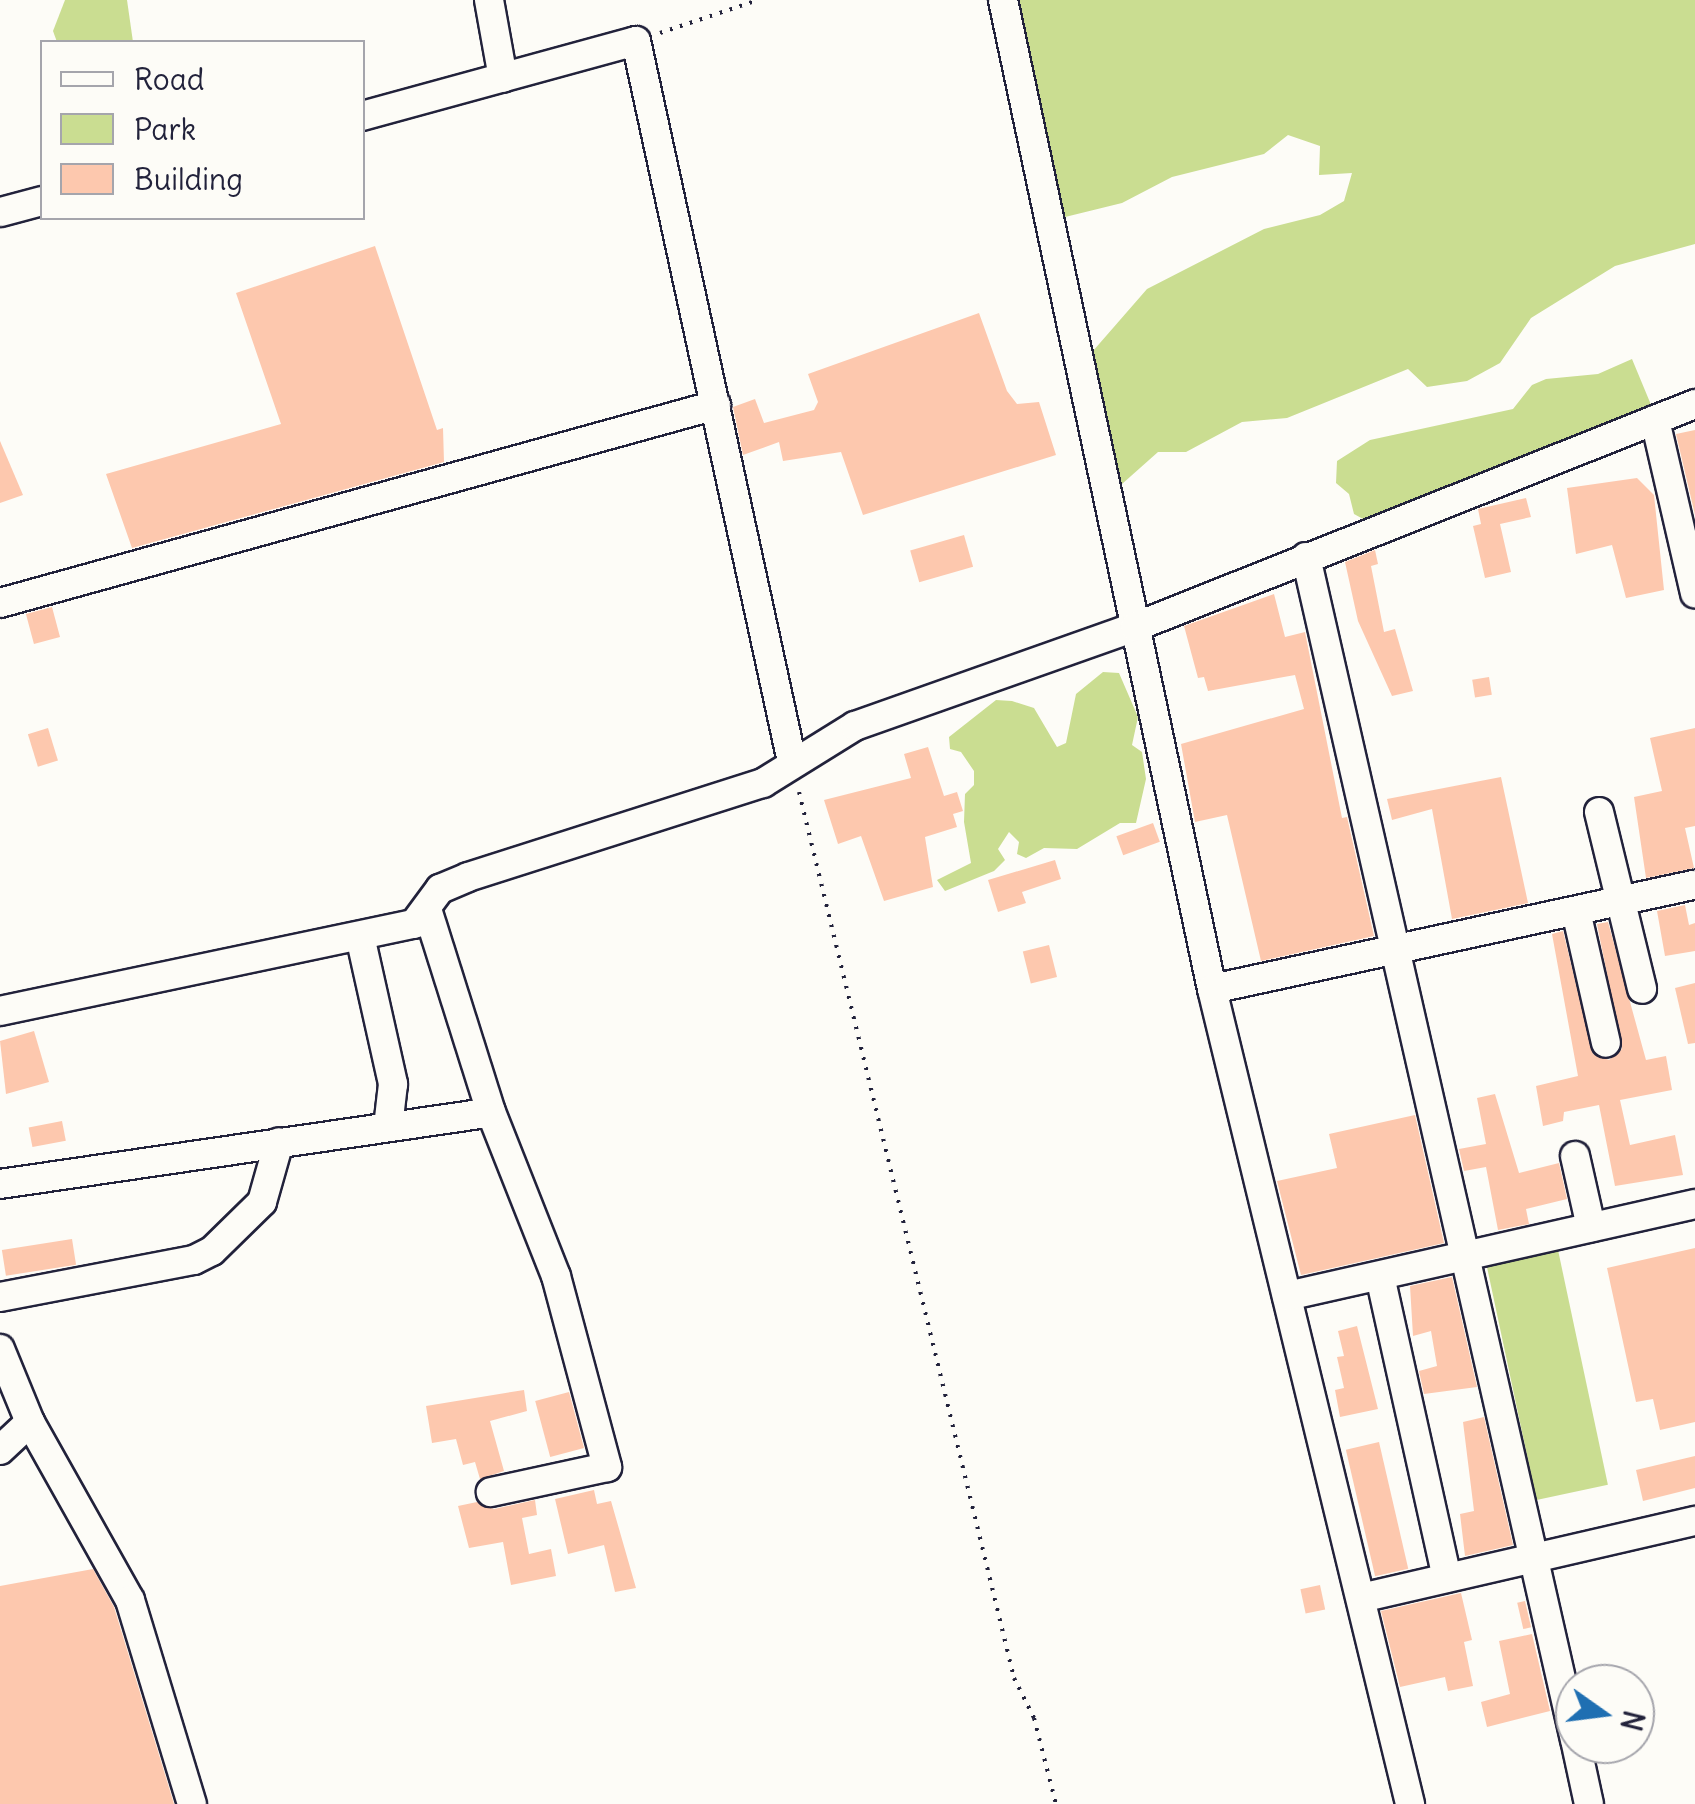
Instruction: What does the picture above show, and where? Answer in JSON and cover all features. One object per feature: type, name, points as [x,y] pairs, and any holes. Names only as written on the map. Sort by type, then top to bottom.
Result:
[{"type":"street","points":[[489,0],[503,78]]},
{"type":"street","points":[[1003,0],[1212,989],[1410,1804]]},
{"type":"street","points":[[365,115],[636,41],[792,762]]},
{"type":"street","points":[[1,212],[40,201]]},
{"type":"street","points":[[0,1011],[414,924],[440,890],[468,877],[763,782],[854,726],[1136,627],[1695,404]]},
{"type":"street","points":[[0,602],[716,406]]},
{"type":"street","points":[[1655,420],[1695,592]]},
{"type":"street","points":[[1306,558],[1558,1664]]},
{"type":"street","points":[[1599,812],[1642,989]]},
{"type":"street","points":[[1212,989],[1695,885]]},
{"type":"street","points":[[428,908],[491,1112],[556,1276],[607,1467],[491,1492]]},
{"type":"street","points":[[1576,910],[1606,1043]]},
{"type":"street","points":[[360,936],[393,1084],[388,1126]]},
{"type":"street","points":[[0,1184],[491,1112]]},
{"type":"street","points":[[0,1297],[194,1260],[212,1251],[262,1202],[279,1142]]},
{"type":"street","points":[[1576,1156],[1591,1227]]},
{"type":"street","points":[[1287,1296],[1695,1204]]},
{"type":"street","points":[[1380,1276],[1447,1578]]},
{"type":"street","points":[[0,1349],[30,1422],[130,1600],[192,1804]]},
{"type":"street","points":[[0,1450],[30,1422]]},
{"type":"street","points":[[1361,1598],[1695,1522]]},
{"type":"street","points":[[1581,1764],[1589,1804]]},
{"type":"path","points":[[636,41],[758,0]]},
{"type":"path","points":[[792,762],[1014,1678],[1034,1718],[1056,1804]]},
{"type":"green space","points":[[65,0],[127,0],[133,40],[56,40],[53,31]]},
{"type":"green space","points":[[1015,0],[1695,0],[1695,244],[1615,266],[1531,318],[1500,363],[1467,381],[1427,387],[1408,369],[1287,418],[1242,422],[1186,452],[1158,452],[1113,492],[1086,359],[1147,289],[1264,229],[1320,215],[1344,201],[1352,173],[1319,175],[1320,146],[1288,135],[1264,154],[1172,177],[1122,203],[1061,218]]},
{"type":"green space","points":[[1632,359],[1654,412],[1564,451],[1549,447],[1436,500],[1407,501],[1403,511],[1374,525],[1354,514],[1349,494],[1336,483],[1337,461],[1370,440],[1513,409],[1532,385],[1546,379],[1598,374]]},
{"type":"green space","points":[[1103,672],[1119,673],[1138,717],[1132,745],[1142,752],[1146,779],[1136,823],[1120,823],[1077,849],[1044,848],[1026,858],[1017,854],[1019,842],[1009,832],[998,849],[1005,860],[994,871],[945,891],[937,880],[971,863],[964,822],[965,794],[974,785],[974,771],[961,752],[950,749],[949,737],[996,700],[1012,701],[1034,708],[1057,747],[1066,743],[1076,694]]},
{"type":"green space","points":[[1558,1250],[1608,1485],[1536,1500],[1487,1265]]},
{"type":"building","points":[[375,246],[437,430],[443,428],[444,462],[132,548],[106,474],[281,424],[236,293]]},
{"type":"building","points":[[979,313],[1007,391],[1017,404],[1039,402],[1056,455],[863,515],[841,452],[783,461],[779,442],[743,455],[733,407],[755,399],[764,423],[814,410],[818,402],[808,374]]},
{"type":"building","points":[[1695,430],[1695,515],[1676,434]]},
{"type":"building","points":[[0,441],[23,495],[0,503]]},
{"type":"building","points":[[1637,478],[1654,495],[1664,590],[1626,598],[1612,545],[1576,554],[1567,488]]},
{"type":"building","points":[[1526,498],[1531,517],[1500,524],[1511,572],[1485,578],[1473,526],[1481,524],[1478,509]]},
{"type":"building","points":[[964,535],[973,567],[919,582],[910,550]]},
{"type":"building","points":[[1375,550],[1378,564],[1371,566],[1384,632],[1395,629],[1413,691],[1392,696],[1358,621],[1345,562]]},
{"type":"building","points":[[1274,594],[1285,637],[1305,632],[1342,818],[1347,817],[1374,936],[1261,961],[1227,815],[1195,822],[1181,744],[1304,709],[1295,675],[1208,691],[1204,677],[1198,678],[1184,626]]},
{"type":"building","points":[[52,607],[60,637],[34,644],[26,614]]},
{"type":"building","points":[[1489,677],[1492,695],[1475,697],[1472,680]]},
{"type":"building","points":[[48,728],[58,761],[38,767],[28,734]]},
{"type":"building","points":[[1695,728],[1695,826],[1685,828],[1694,868],[1646,878],[1634,797],[1662,791],[1650,738]]},
{"type":"building","points":[[928,747],[944,796],[957,792],[963,811],[953,814],[957,827],[925,837],[933,887],[884,901],[861,836],[838,844],[824,800],[911,778],[904,754]]},
{"type":"building","points":[[1501,777],[1528,903],[1452,919],[1432,809],[1392,820],[1387,799]]},
{"type":"building","points":[[1153,823],[1160,842],[1123,855],[1116,836]]},
{"type":"building","points":[[1055,860],[1061,879],[1022,892],[1026,903],[998,912],[988,880]]},
{"type":"building","points":[[1685,905],[1689,925],[1695,923],[1695,951],[1665,956],[1657,911]]},
{"type":"building","points":[[1608,922],[1646,1060],[1666,1056],[1672,1090],[1620,1100],[1630,1145],[1675,1135],[1683,1175],[1615,1186],[1599,1105],[1564,1112],[1563,1121],[1543,1126],[1536,1086],[1578,1076],[1552,934],[1563,931],[1593,1054],[1609,1060],[1622,1049],[1597,924]]},
{"type":"building","points":[[1049,945],[1057,977],[1031,984],[1023,952]]},
{"type":"building","points":[[1695,983],[1695,1043],[1688,1044],[1675,988]]},
{"type":"building","points":[[34,1031],[49,1082],[6,1094],[0,1041]]},
{"type":"building","points":[[1495,1094],[1519,1173],[1559,1163],[1567,1199],[1526,1209],[1529,1224],[1498,1230],[1486,1167],[1464,1171],[1459,1149],[1486,1144],[1477,1098]]},
{"type":"building","points":[[1415,1115],[1444,1243],[1301,1275],[1277,1181],[1337,1168],[1329,1134]]},
{"type":"building","points":[[62,1121],[66,1141],[32,1147],[29,1127]]},
{"type":"building","points":[[72,1239],[76,1265],[6,1276],[2,1250]]},
{"type":"building","points":[[1695,1248],[1695,1422],[1660,1430],[1653,1399],[1636,1402],[1607,1268]]},
{"type":"building","points":[[1452,1277],[1477,1387],[1424,1394],[1419,1371],[1437,1366],[1431,1331],[1413,1336],[1410,1286]]},
{"type":"building","points":[[1357,1326],[1378,1409],[1340,1417],[1335,1390],[1344,1388],[1337,1357],[1344,1356],[1338,1331]]},
{"type":"building","points":[[524,1390],[527,1411],[490,1421],[504,1471],[480,1479],[475,1462],[463,1465],[456,1439],[432,1443],[426,1406]]},
{"type":"building","points":[[569,1392],[584,1448],[550,1457],[535,1401]]},
{"type":"building","points":[[1484,1417],[1513,1545],[1465,1556],[1460,1514],[1474,1511],[1463,1422]]},
{"type":"building","points":[[1379,1442],[1408,1569],[1375,1576],[1346,1450]]},
{"type":"building","points":[[1695,1456],[1695,1488],[1643,1501],[1636,1470]]},
{"type":"building","points":[[594,1490],[597,1504],[611,1501],[636,1588],[615,1592],[604,1545],[568,1554],[555,1499]]},
{"type":"building","points":[[535,1500],[537,1515],[522,1518],[529,1554],[551,1549],[556,1576],[511,1585],[503,1542],[469,1548],[458,1506],[477,1502],[494,1509]]},
{"type":"building","points":[[93,1569],[114,1607],[174,1804],[0,1804],[0,1586]]},
{"type":"building","points":[[1320,1585],[1325,1609],[1306,1614],[1300,1589]]},
{"type":"building","points":[[1461,1593],[1472,1640],[1464,1642],[1473,1686],[1448,1691],[1445,1677],[1400,1687],[1381,1611]]},
{"type":"building","points":[[1525,1601],[1531,1627],[1523,1629],[1517,1603]]},
{"type":"building","points":[[1532,1634],[1550,1711],[1487,1727],[1481,1702],[1510,1694],[1499,1641]]}]
